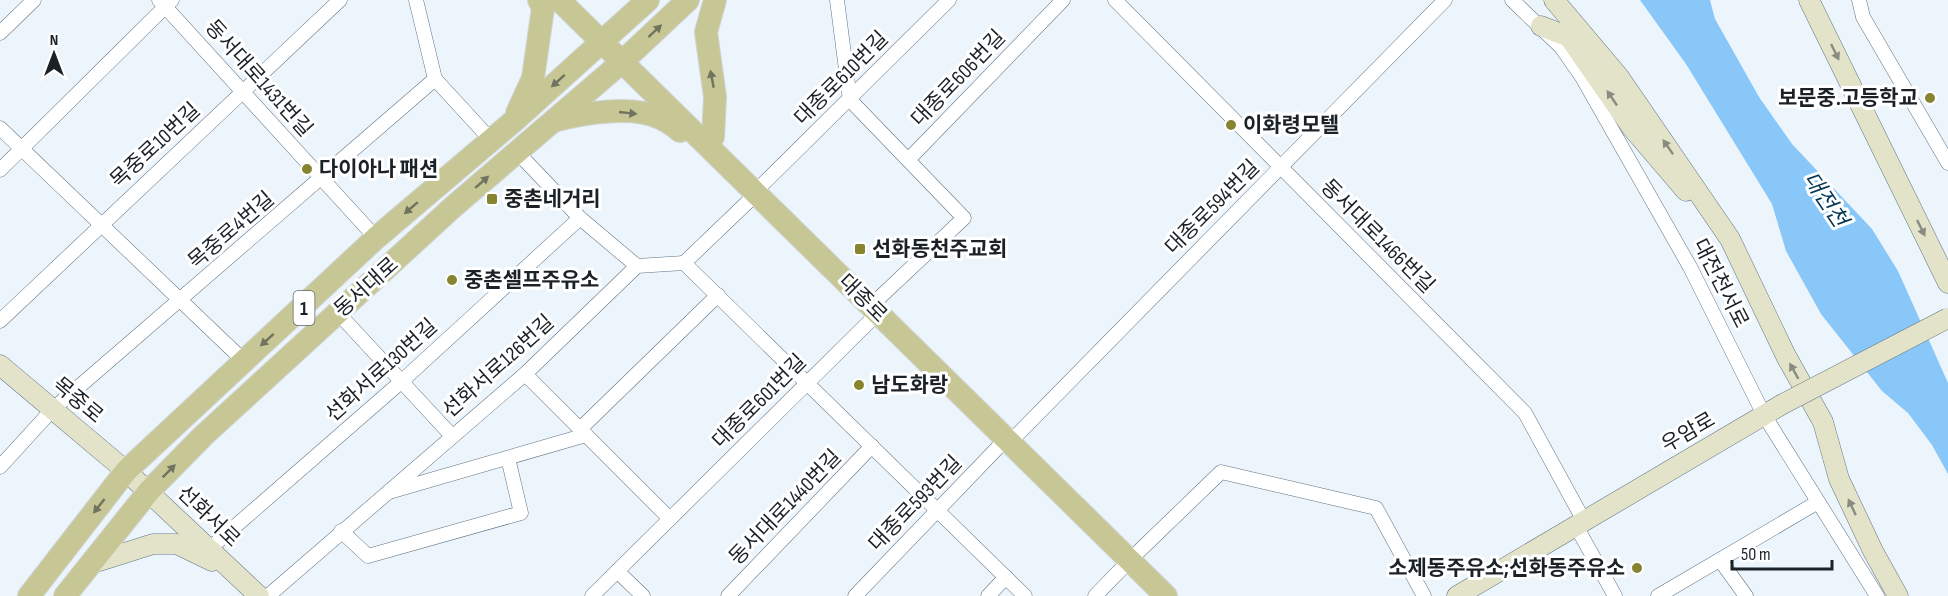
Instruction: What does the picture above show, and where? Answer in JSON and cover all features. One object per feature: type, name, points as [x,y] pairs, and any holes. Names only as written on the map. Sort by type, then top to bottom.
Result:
[{"type":"main road","points":[[514,120],[533,78],[543,8],[539,0]]},
{"type":"main road","name":"대종로","points":[[560,0],[606,38],[1133,557],[1179,596]]},
{"type":"main road","name":"대종로","points":[[575,0],[606,38]]},
{"type":"main road","name":"동서대로","points":[[29,596],[126,471],[376,238],[514,120],[648,0]]},
{"type":"main road","name":"동서대로","points":[[65,596],[149,491],[203,436],[549,122],[626,58],[688,0]]},
{"type":"main road","points":[[549,122],[593,113],[622,112],[659,117],[714,145],[715,97],[706,32],[715,0]]},
{"type":"main road","points":[[1554,0],[1619,77],[1730,239],[1786,356],[1823,422],[1839,478],[1873,551],[1898,596]]},
{"type":"main road","points":[[1809,0],[1948,283]]},
{"type":"main road","points":[[1541,26],[1569,37],[1633,129],[1730,239]]},
{"type":"main road","name":"우암로","points":[[1457,596],[1781,405],[1948,318]]},
{"type":"main road","name":"목중로","points":[[0,365],[126,471]]},
{"type":"main road","name":"선화서로","points":[[126,471],[208,550],[260,596]]},
{"type":"main road","points":[[90,564],[147,544],[177,544],[237,576]]},
{"type":"main road","name":"대종로","points":[[1133,557],[1166,596]]},
{"type":"street","points":[[0,33],[34,0]]},
{"type":"street","name":"목중로10번길","points":[[0,321],[340,0]]},
{"type":"street","points":[[416,0],[435,79],[490,140]]},
{"type":"street","points":[[837,0],[850,99],[909,159]]},
{"type":"street","name":"대종로610번길","points":[[684,263],[949,0]]},
{"type":"street","name":"대종로606번길","points":[[909,159],[1063,0]]},
{"type":"street","name":"동서대로1466번길","points":[[1115,0],[1525,413],[1615,596]]},
{"type":"street","name":"대종로594번길","points":[[1011,437],[1445,0]]},
{"type":"street","name":"대전천서로","points":[[1512,0],[1561,47],[1582,77],[1690,267],[1764,416],[1877,596]]},
{"type":"street","points":[[1859,0],[1863,17],[1948,163]]},
{"type":"street","points":[[0,171],[165,2]]},
{"type":"street","name":"동서대로1431번길","points":[[165,2],[243,92],[376,238]]},
{"type":"street","name":"목중로4번길","points":[[0,467],[52,410],[181,301],[435,79]]},
{"type":"street","points":[[0,128],[244,361]]},
{"type":"street","points":[[517,152],[580,218],[637,266],[684,263]]},
{"type":"street","name":"대종로601번길","points":[[592,596],[807,383],[964,218],[909,159]]},
{"type":"street","name":"선화서로130번길","points":[[208,550],[402,381],[580,218]]},
{"type":"street","name":"동서대로1440번길","points":[[684,263],[1025,596]]},
{"type":"street","name":"선화서로126번길","points":[[268,596],[525,374],[637,266]]},
{"type":"street","points":[[583,432],[717,295]]},
{"type":"street","points":[[338,313],[452,436]]},
{"type":"street","points":[[525,374],[670,519]]},
{"type":"street","name":"선화서로126번길","points":[[384,494],[508,458],[583,432]]},
{"type":"street","name":"대종로593번길","points":[[855,596],[1011,437]]},
{"type":"street","name":"동서대로1440번길","points":[[728,596],[872,446]]},
{"type":"street","points":[[341,531],[368,556],[521,513],[508,458]]},
{"type":"street","points":[[1095,596],[1221,472],[1376,508],[1424,596]]},
{"type":"street","points":[[1658,596],[1818,502]]},
{"type":"street","points":[[1720,560],[1746,596]]},
{"type":"street","points":[[617,571],[643,596]]},
{"type":"street","points":[[988,596],[1006,577]]},
{"type":"water","name":"대전천","points":[[1640,0],[1710,0],[1715,19],[1759,97],[1792,144],[1872,229],[1898,271],[1948,383],[1948,474],[1932,445],[1908,413],[1882,391],[1821,314],[1786,251],[1772,204],[1686,64]]},
{"type":"place","name":"보문중.고등학교","points":[[1930,98]]},
{"type":"place","name":"이화령모텔","points":[[1231,125]]},
{"type":"place","name":"다이아나 패션","points":[[307,169]]},
{"type":"place","name":"중촌네거리","points":[[492,199]]},
{"type":"place","name":"선화동천주교회","points":[[860,249]]},
{"type":"place","name":"중촌셀프주유소","points":[[452,280]]},
{"type":"place","name":"남도화랑","points":[[859,385]]},
{"type":"place","name":"소제동주유소;선화동주유소","points":[[1637,568]]}]
